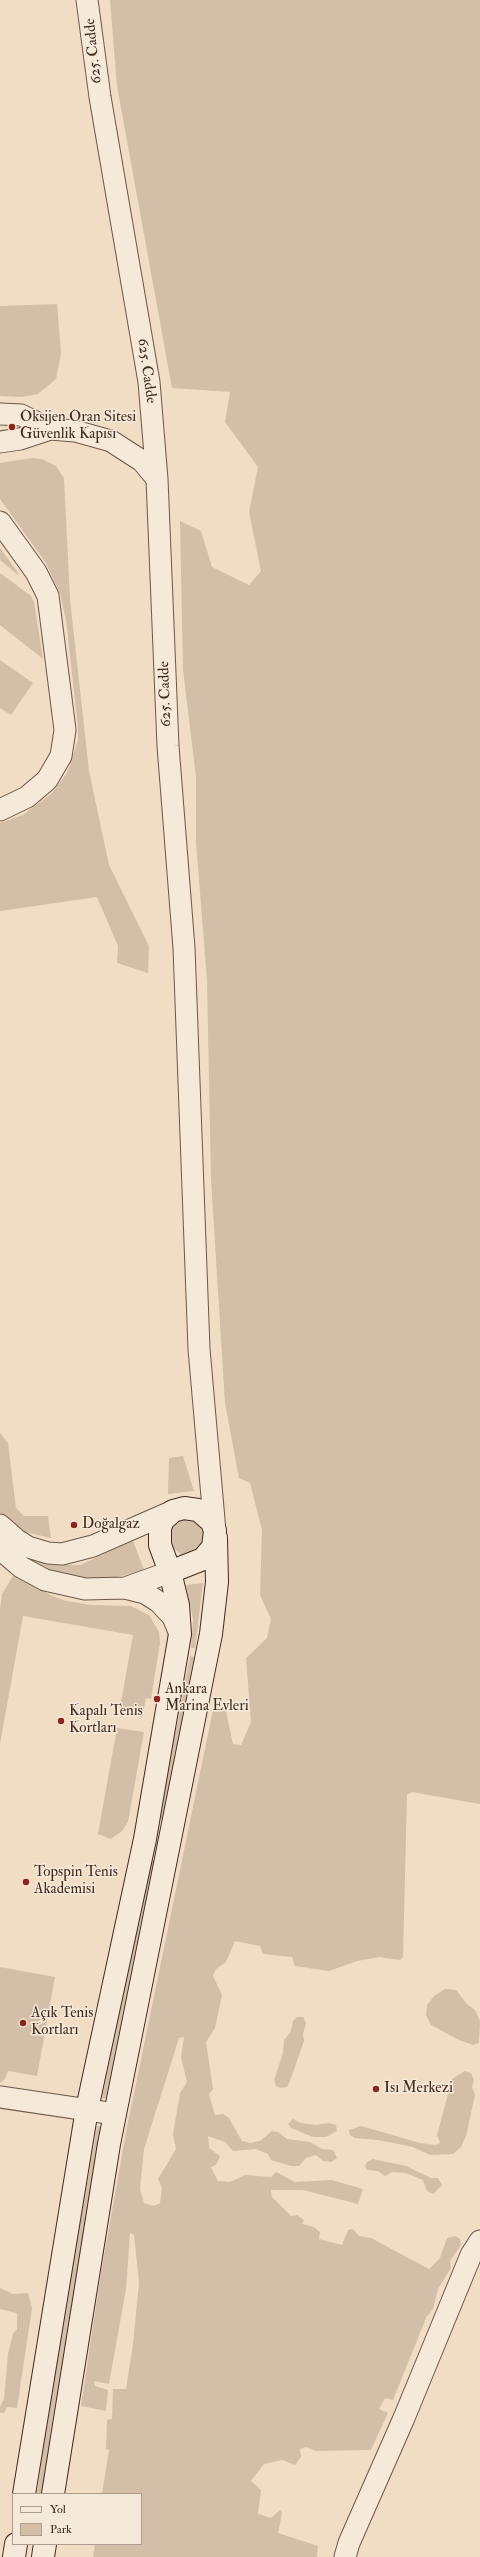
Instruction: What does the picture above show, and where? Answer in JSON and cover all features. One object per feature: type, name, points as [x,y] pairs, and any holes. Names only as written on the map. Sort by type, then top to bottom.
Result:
[{"type":"street","name":"625. Cadde","points":[[87,0],[100,97],[149,382],[157,479],[168,746],[184,948],[199,1357],[215,1531]]},
{"type":"street","points":[[0,414],[21,415],[50,429],[75,431],[111,441],[142,461],[157,479]]},
{"type":"street","points":[[0,442],[20,439],[50,429]]},
{"type":"street","points":[[0,522],[36,572],[48,596],[64,730],[61,756],[47,780],[27,798],[0,810]]},
{"type":"street","points":[[0,1525],[17,1540],[28,1547],[48,1553],[62,1554],[93,1546],[176,1510],[204,1494],[211,1478]]},
{"type":"street","points":[[24,2493],[87,2109],[145,1839],[180,1634],[178,1605],[159,1536],[163,1520],[176,1510],[194,1508],[202,1512],[212,1522],[215,1531],[217,1582],[211,1634],[115,2114],[53,2493]]},
{"type":"street","points":[[0,1549],[32,1574],[62,1585],[94,1590],[125,1588],[195,1563],[208,1554],[215,1543],[215,1531]]},
{"type":"street","points":[[125,1588],[145,1593],[159,1602],[173,1617],[180,1634]]},
{"type":"street","points":[[0,2097],[115,2114]]},
{"type":"street","points":[[345,2557],[349,2543],[404,2418],[471,2255],[480,2241]]},
{"type":"street","points":[[14,2557],[16,2545]]},
{"type":"street","points":[[43,2557],[45,2545]]},
{"type":"green space","points":[[110,0],[480,0],[480,1804],[412,1792],[407,1795],[403,1957],[400,1960],[379,1957],[357,1961],[329,1971],[295,1966],[292,1957],[263,1954],[260,1946],[235,1941],[226,1962],[216,1969],[213,1976],[222,1995],[215,2028],[206,2042],[213,2089],[209,2094],[215,2115],[223,2114],[229,2118],[242,2141],[250,2143],[260,2141],[272,2131],[278,2132],[287,2139],[310,2142],[322,2149],[333,2150],[337,2158],[331,2162],[323,2161],[316,2155],[306,2158],[299,2166],[291,2166],[271,2160],[268,2154],[256,2149],[233,2151],[225,2142],[208,2136],[209,2148],[220,2156],[216,2165],[211,2167],[218,2181],[230,2182],[245,2175],[271,2177],[276,2172],[295,2182],[332,2180],[363,2189],[358,2204],[303,2190],[271,2190],[272,2197],[291,2216],[297,2215],[304,2220],[302,2224],[314,2227],[320,2232],[319,2239],[342,2245],[348,2230],[353,2229],[359,2236],[371,2238],[429,2269],[440,2258],[447,2238],[455,2236],[460,2239],[461,2245],[450,2261],[451,2268],[438,2289],[433,2309],[426,2318],[393,2400],[385,2398],[379,2409],[388,2413],[371,2450],[316,2451],[306,2447],[300,2449],[301,2457],[295,2465],[282,2460],[264,2464],[251,2481],[261,2490],[258,2514],[271,2518],[280,2510],[282,2513],[278,2533],[318,2546],[317,2557],[93,2557],[95,2545],[142,2545],[142,2493],[102,2493],[109,2450],[106,2449],[107,2420],[112,2419],[113,2389],[126,2389],[133,2344],[139,2283],[134,2235],[130,2233],[126,2289],[109,2384],[94,2381],[95,2386],[108,2390],[106,2411],[81,2406],[101,2273],[126,2132],[214,1705],[225,1707],[233,1744],[241,1745],[251,1722],[246,1658],[267,1638],[271,1619],[260,1595],[262,1530],[250,1483],[239,1478],[225,1403],[211,1179],[207,980],[196,842],[196,777],[183,670],[180,521],[201,531],[212,567],[249,585],[261,571],[249,512],[258,467],[225,422],[230,392],[172,388],[117,86]],"holes":[[[184,2037],[181,2057],[187,2082],[180,2093],[173,2134],[176,2149],[158,2179],[162,2188],[160,2203],[154,2206],[144,2203],[140,2189],[144,2149],[179,2038]]]},
{"type":"green space","points":[[57,304],[61,353],[56,379],[38,394],[22,397],[0,396],[0,306]]},
{"type":"green space","points":[[32,458],[42,459],[56,466],[64,478],[70,599],[89,771],[109,865],[149,946],[148,973],[117,963],[118,946],[97,897],[0,911],[0,823],[23,815],[52,793],[67,773],[78,740],[78,727],[66,620],[60,594],[46,563],[0,499],[0,463]]},
{"type":"green space","points":[[0,548],[17,571],[19,576],[0,560]]},
{"type":"green space","points":[[0,573],[31,596],[34,602],[43,659],[0,625]]},
{"type":"green space","points":[[0,660],[33,683],[11,715],[0,708]]},
{"type":"green space","points":[[0,1433],[8,1443],[16,1508],[24,1516],[48,1516],[51,1538],[25,1532],[0,1513]]},
{"type":"green space","points":[[183,1456],[194,1491],[168,1494],[169,1458]]},
{"type":"green space","points":[[181,1519],[189,1519],[204,1527],[203,1550],[182,1555],[170,1546],[169,1530],[173,1523]]},
{"type":"green space","points":[[133,1541],[144,1570],[101,1581],[65,1578],[24,1561],[21,1556],[50,1565],[80,1565]]},
{"type":"green space","points":[[14,1574],[50,1595],[66,1601],[92,1605],[131,1606],[149,1615],[159,1632],[160,1643],[151,1699],[146,1698],[142,1717],[119,1713],[133,1635],[23,1616],[0,1744],[0,1609],[2,1594]]},
{"type":"green space","points":[[203,1583],[195,1648],[191,1648],[193,1619],[186,1585]]},
{"type":"green space","points":[[190,1656],[194,1657],[163,1819],[159,1819]]},
{"type":"green space","points":[[117,1728],[144,1732],[128,1822],[122,1831],[111,1839],[98,1834]]},
{"type":"green space","points":[[150,1860],[155,1860],[106,2098],[102,2098]]},
{"type":"green space","name":"Açık Tenis Kortları","points":[[0,1967],[55,1977],[37,2076],[8,2071],[5,2079],[0,2083]]},
{"type":"green space","points":[[445,1989],[456,1990],[467,2004],[475,2010],[480,2021],[479,2043],[473,2045],[459,2040],[431,2025],[426,2015],[427,2005],[434,1996]]},
{"type":"green space","points":[[297,2017],[303,2017],[306,2023],[303,2034],[304,2041],[287,2087],[280,2088],[276,2086],[274,2080],[283,2053],[284,2040],[291,2031],[293,2021]]},
{"type":"green space","points":[[465,2071],[471,2073],[474,2080],[472,2087],[475,2095],[466,2136],[461,2147],[453,2154],[430,2155],[413,2147],[378,2140],[355,2138],[350,2135],[349,2130],[361,2126],[420,2143],[435,2145],[440,2143],[437,2135],[452,2079]]},
{"type":"green space","points":[[293,2119],[301,2123],[316,2125],[329,2123],[336,2125],[337,2131],[326,2137],[313,2137],[291,2128],[288,2124]]},
{"type":"green space","points":[[97,2126],[101,2127],[52,2423],[42,2493],[37,2493],[50,2398]]},
{"type":"green space","points":[[373,2159],[406,2166],[431,2178],[438,2178],[442,2185],[433,2194],[427,2191],[423,2180],[406,2173],[392,2172],[385,2176],[378,2171],[367,2170],[365,2166],[367,2162]]},
{"type":"green space","points":[[0,2288],[13,2294],[28,2293],[32,2308],[17,2408],[7,2407],[4,2413],[0,2413],[0,2407],[4,2399],[8,2354],[13,2334],[17,2329],[17,2313],[0,2309]]},
{"type":"place","name":"Oksijen Oran Sitesi Güvenlik Kapısı","points":[[12,427]]},
{"type":"place","name":"Doğalgaz","points":[[74,1525]]},
{"type":"place","name":"Ankara Marina Evleri","points":[[157,1699]]},
{"type":"place","name":"Kapalı Tenis Kortları","points":[[61,1721]]},
{"type":"place","name":"Topspin Tenis Akademisi","points":[[26,1882]]},
{"type":"place","name":"Açık Tenis Kortları","points":[[23,2023]]},
{"type":"place","name":"Isı Merkezi","points":[[376,2089]]}]
